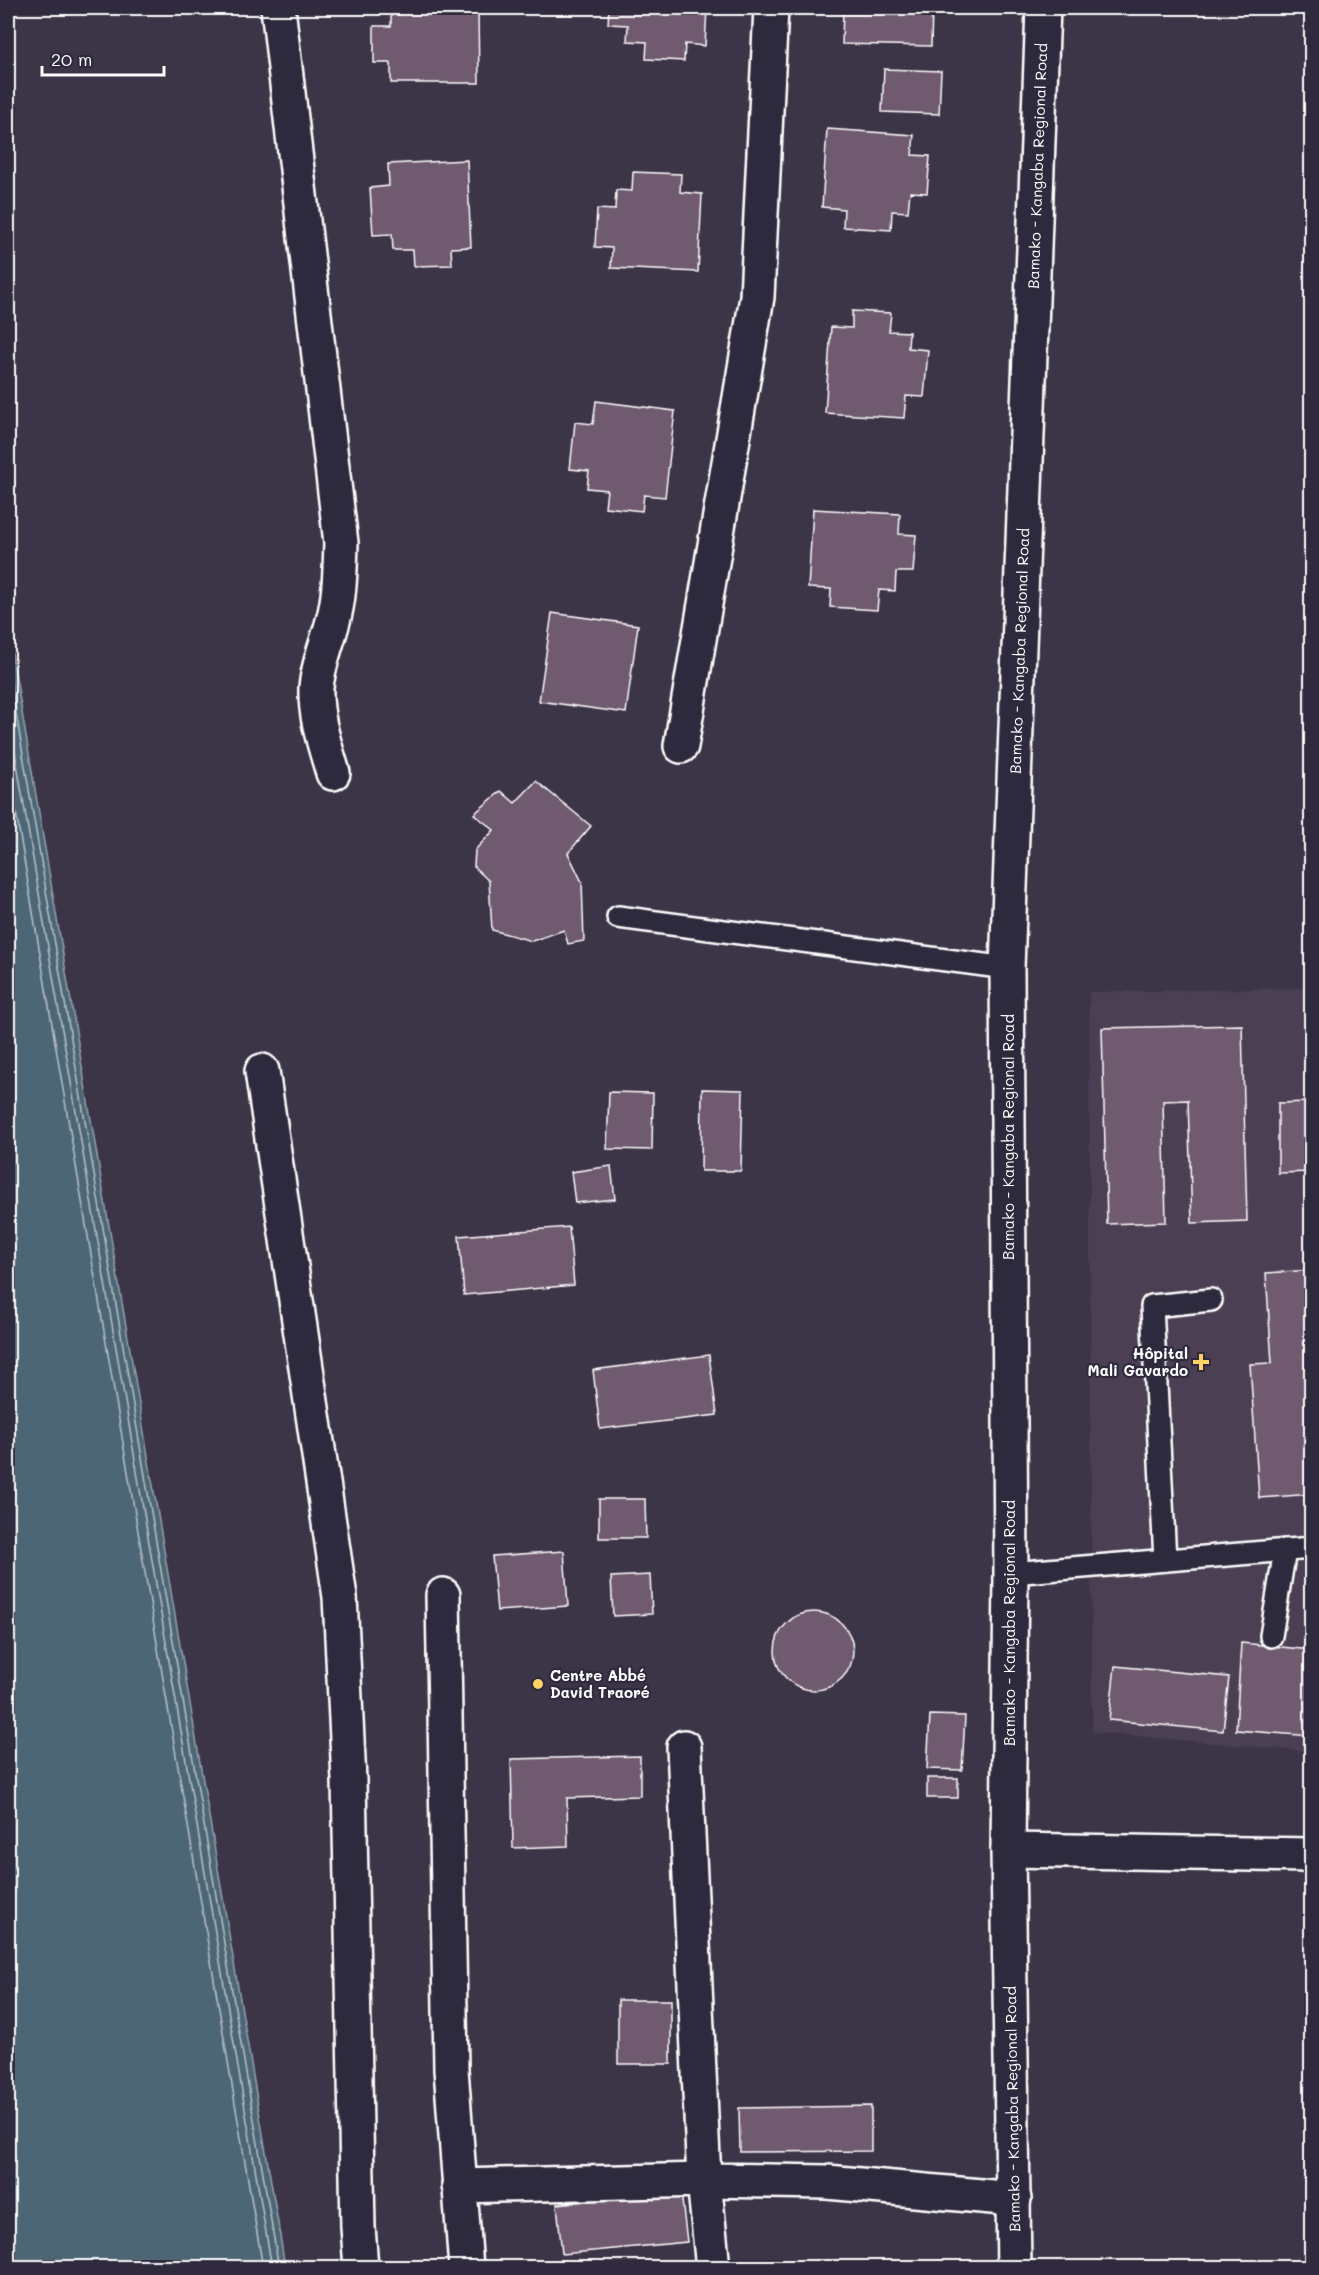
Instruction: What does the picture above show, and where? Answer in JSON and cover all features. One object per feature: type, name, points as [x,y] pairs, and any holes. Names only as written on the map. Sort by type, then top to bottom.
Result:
[{"type":"street","points":[[278,8],[341,543],[340,581],[333,621],[322,651],[316,688],[320,726],[333,773]]},
{"type":"street","points":[[681,746],[757,297],[771,8]]},
{"type":"street","name":"Bamako - Kangaba Regional Road","points":[[1014,2268],[1008,1850],[1011,1573],[1007,968],[1043,8]]},
{"type":"street","points":[[262,1071],[340,1597],[348,1780],[358,2227],[361,2268]]},
{"type":"street","points":[[443,1595],[451,2069],[466,2268]]},
{"type":"street","points":[[684,1747],[704,2180],[713,2268]]},
{"type":"street","points":[[1008,1850],[1311,1855]]},
{"type":"street","points":[[459,2186],[704,2180],[827,2182],[1014,2199]]},
{"type":"lane","points":[[618,917],[1007,968]]},
{"type":"lane","points":[[1165,1560],[1152,1306],[1211,1300]]},
{"type":"lane","points":[[1011,1573],[1311,1548]]},
{"type":"lane","points":[[1271,1636],[1285,1550]]},
{"type":"shaded area","name":"Hôpital Mali Gavardo","points":[[1311,988],[1311,1752],[1092,1732],[1089,992]]},
{"type":"water","points":[[8,630],[278,2223],[285,2267],[8,2267]]},
{"type":"building","points":[[391,8],[478,8],[479,83],[391,83],[391,63],[374,63],[374,26],[391,26]]},
{"type":"building","points":[[609,8],[707,8],[705,46],[685,44],[684,61],[646,59],[647,42],[627,41],[628,25],[608,24]]},
{"type":"building","points":[[843,8],[932,8],[931,46],[842,44]]},
{"type":"building","points":[[884,69],[941,71],[939,114],[882,112]]},
{"type":"building","points":[[827,129],[914,135],[912,155],[930,156],[927,193],[910,192],[908,212],[892,211],[891,230],[843,227],[844,209],[822,207]]},
{"type":"building","points":[[467,160],[471,247],[451,248],[452,265],[414,266],[413,250],[393,250],[392,234],[373,235],[370,188],[389,186],[388,164]]},
{"type":"building","points":[[633,172],[681,174],[680,192],[702,194],[698,272],[611,268],[612,248],[595,247],[597,209],[615,210],[616,190],[632,191]]},
{"type":"building","points":[[852,311],[891,313],[889,331],[909,332],[908,348],[928,350],[924,397],[906,396],[904,418],[825,413],[831,327],[852,328]]},
{"type":"building","points":[[596,401],[675,411],[665,497],[644,495],[642,511],[605,507],[607,490],[587,488],[589,471],[570,469],[575,422],[593,424]]},
{"type":"building","points":[[813,509],[900,514],[899,534],[916,535],[913,572],[896,572],[895,591],[879,590],[877,610],[830,607],[831,589],[808,588]]},
{"type":"building","points":[[552,613],[638,625],[626,713],[539,701]]},
{"type":"building","points":[[536,781],[591,826],[568,853],[582,882],[584,941],[568,944],[564,930],[532,941],[492,930],[489,881],[474,867],[475,850],[494,830],[474,814],[501,791],[515,803]]},
{"type":"building","points":[[1242,1025],[1247,1221],[1192,1223],[1188,1100],[1163,1101],[1166,1222],[1107,1224],[1102,1028]]},
{"type":"building","points":[[702,1089],[743,1090],[741,1171],[701,1171]]},
{"type":"building","points":[[609,1092],[653,1093],[652,1150],[607,1149]]},
{"type":"building","points":[[1312,1102],[1312,1172],[1278,1173],[1278,1103]]},
{"type":"building","points":[[611,1166],[615,1199],[575,1203],[571,1172]]},
{"type":"building","points":[[569,1227],[574,1285],[464,1295],[459,1236]]},
{"type":"building","points":[[1312,1270],[1312,1494],[1259,1498],[1250,1364],[1272,1363],[1266,1273]]},
{"type":"building","points":[[709,1355],[717,1415],[600,1429],[593,1370]]},
{"type":"building","points":[[599,1499],[645,1499],[646,1538],[599,1538]]},
{"type":"building","points":[[564,1551],[568,1606],[497,1611],[492,1556]]},
{"type":"building","points":[[650,1575],[652,1614],[613,1616],[611,1577]]},
{"type":"building","points":[[806,1612],[822,1612],[836,1618],[847,1629],[853,1643],[853,1659],[847,1673],[836,1684],[822,1690],[806,1690],[792,1684],[781,1673],[775,1659],[775,1643],[781,1629],[792,1618]]},
{"type":"building","points":[[1241,1643],[1312,1650],[1312,1736],[1236,1730]]},
{"type":"building","points":[[1115,1666],[1229,1677],[1223,1731],[1109,1720]]},
{"type":"building","points":[[930,1715],[965,1716],[962,1770],[927,1769]]},
{"type":"building","points":[[640,1756],[640,1796],[567,1798],[568,1846],[513,1848],[511,1759]]},
{"type":"building","points":[[927,1778],[958,1778],[958,1798],[927,1798]]},
{"type":"building","points":[[618,2000],[671,2000],[671,2064],[618,2064]]},
{"type":"building","points":[[871,2106],[871,2151],[740,2152],[739,2108]]},
{"type":"building","points":[[681,2192],[687,2242],[562,2254],[557,2204]]},
{"type":"place","name":"Hôpital Mali Gavardo","points":[[1201,1362]]},
{"type":"place","name":"Centre Abbé David Traoré","points":[[538,1684]]}]
